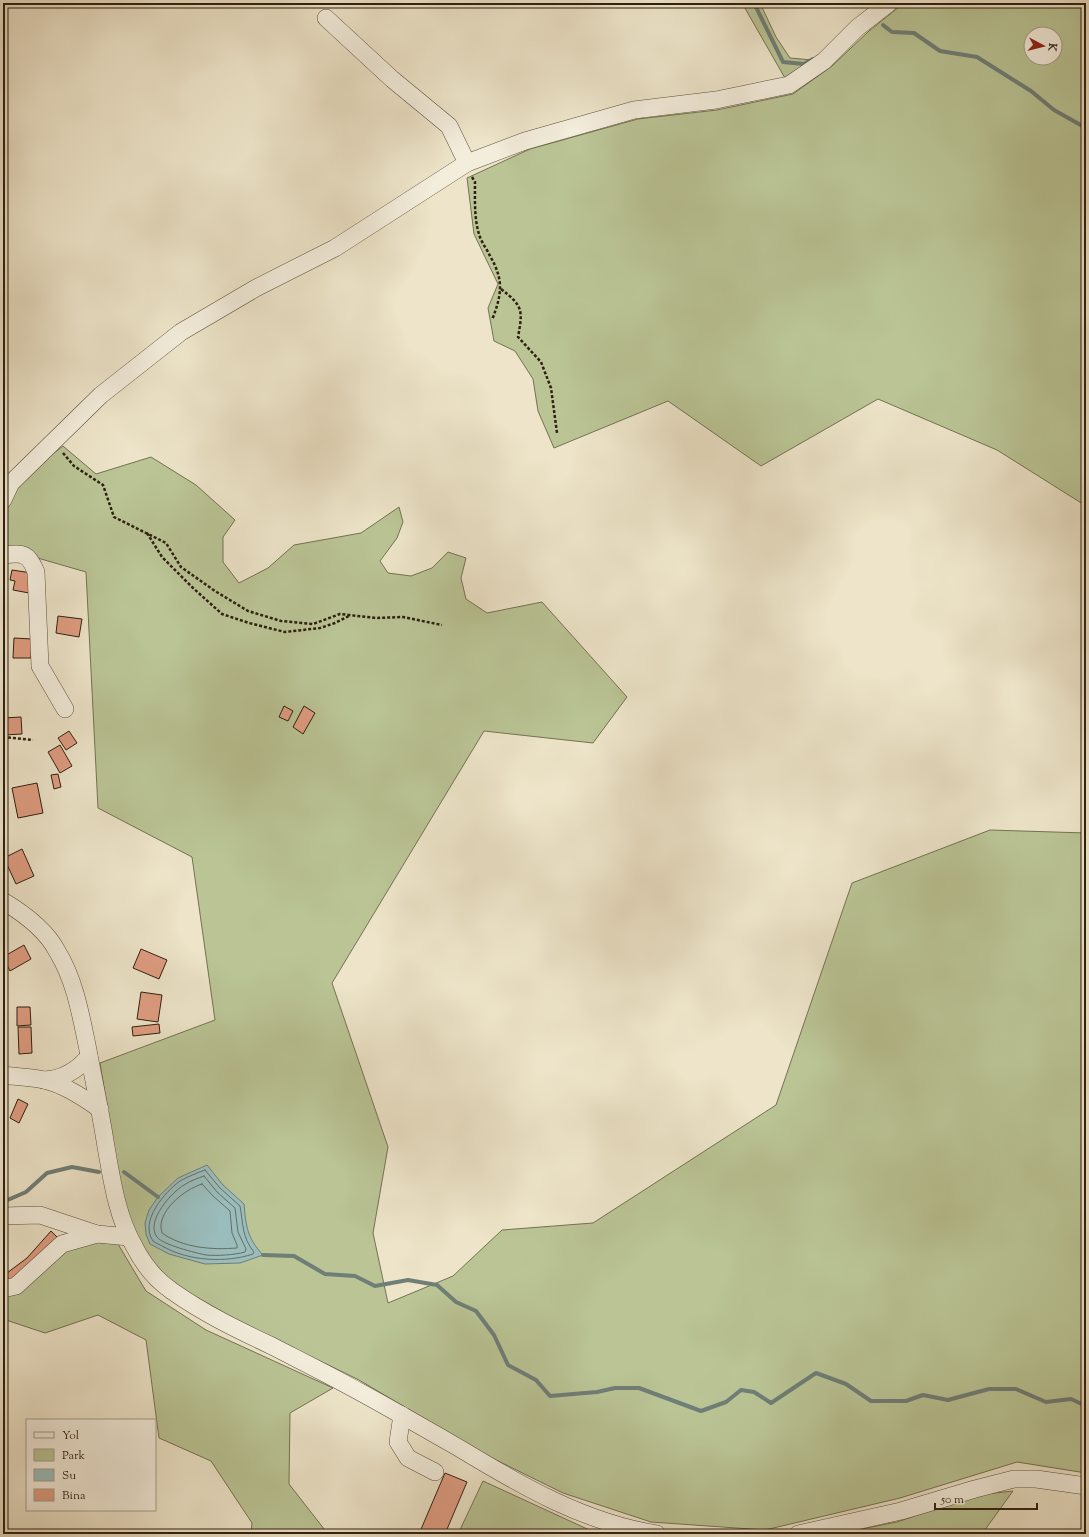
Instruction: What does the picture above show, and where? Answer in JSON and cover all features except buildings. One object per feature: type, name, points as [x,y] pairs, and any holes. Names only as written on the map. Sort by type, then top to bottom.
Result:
[{"type":"street","points":[[3,500],[11,483],[101,395],[181,332],[256,288],[335,248],[467,163],[525,141],[634,110],[716,100],[789,85],[824,61],[857,28],[889,3]]},
{"type":"street","points":[[326,18],[392,79],[449,126],[467,163]]},
{"type":"street","points":[[3,555],[20,553],[31,560],[36,572],[40,666],[65,709]]},
{"type":"street","points":[[3,901],[36,925],[57,949],[70,979],[76,996],[89,1056],[100,1109],[111,1180],[121,1216],[135,1249],[150,1271],[163,1284],[173,1292],[226,1324],[319,1370],[402,1415],[497,1471],[560,1503],[615,1525],[657,1534]]},
{"type":"street","points":[[3,1075],[44,1080],[59,1078],[80,1066],[89,1056]]},
{"type":"street","points":[[44,1080],[74,1092],[100,1109]]},
{"type":"street","points":[[3,1216],[40,1215],[97,1234],[129,1237]]},
{"type":"street","points":[[3,1290],[16,1286],[62,1244],[97,1234]]},
{"type":"street","points":[[402,1415],[398,1442],[408,1458],[435,1472]]},
{"type":"street","points":[[798,1534],[901,1511],[1014,1479],[1036,1479],[1086,1486]]},
{"type":"path","points":[[467,163],[475,182],[476,218],[479,235],[494,262],[501,285],[499,303],[492,320]]},
{"type":"path","points":[[501,289],[516,301],[522,316],[518,337],[541,362],[551,388],[557,432]]},
{"type":"path","points":[[53,442],[74,466],[103,485],[114,517],[147,532],[166,543],[182,567],[215,591],[248,611],[281,621],[313,624],[340,614],[376,618],[403,617],[442,625]]},
{"type":"path","points":[[147,532],[162,556],[193,588],[222,614],[249,623],[285,632],[320,628],[335,623],[350,615]]},
{"type":"path","points":[[3,737],[33,740]]},
{"type":"green space","points":[[742,3],[760,3],[776,37],[790,58],[824,61],[789,85]]},
{"type":"green space","points":[[904,3],[1086,3],[1086,506],[997,450],[878,399],[761,466],[668,401],[554,448],[538,411],[533,379],[515,351],[494,341],[488,308],[498,284],[474,234],[467,178],[530,149],[638,119],[717,110],[793,94],[832,66],[869,31]]},
{"type":"green space","points":[[63,446],[96,474],[151,457],[196,485],[235,520],[223,537],[223,562],[239,583],[268,568],[294,545],[361,533],[399,507],[403,522],[397,538],[380,561],[388,573],[411,576],[432,568],[448,552],[466,558],[461,578],[466,599],[487,613],[542,602],[627,697],[593,743],[484,731],[332,983],[388,1147],[373,1233],[388,1303],[453,1276],[502,1230],[593,1223],[776,1105],[852,883],[990,830],[1086,833],[1086,1473],[1017,1462],[900,1498],[765,1530],[651,1522],[563,1493],[490,1457],[359,1380],[237,1320],[175,1285],[148,1257],[126,1220],[100,1063],[215,1020],[192,857],[98,808],[86,572],[3,548],[3,507],[14,484]]},
{"type":"green space","points":[[94,1242],[118,1244],[146,1291],[206,1330],[333,1388],[290,1413],[289,1484],[328,1534],[251,1534],[252,1523],[211,1461],[159,1438],[146,1340],[98,1315],[45,1333],[3,1319],[3,1296],[64,1249]]},
{"type":"green space","points":[[483,1481],[596,1533],[602,1534],[458,1534]]},
{"type":"green space","points":[[1013,1491],[982,1534],[836,1534],[897,1522],[977,1495]]},
{"type":"water","points":[[207,1165],[223,1185],[244,1204],[250,1237],[263,1255],[240,1263],[205,1264],[169,1254],[150,1244],[146,1234],[145,1223],[149,1210],[158,1197],[178,1178]]},
{"type":"waterway","points":[[754,3],[783,62],[804,64],[813,59]]},
{"type":"waterway","points":[[883,25],[892,32],[914,33],[940,51],[977,57],[1031,91],[1054,110],[1086,128]]},
{"type":"waterway","points":[[3,1202],[26,1192],[47,1173],[72,1167],[99,1172]]},
{"type":"waterway","points":[[124,1172],[158,1197]]},
{"type":"waterway","points":[[263,1255],[294,1256],[325,1274],[355,1276],[375,1286],[408,1280],[437,1285],[456,1302],[476,1311],[494,1335],[508,1365],[536,1380],[550,1396],[597,1392],[615,1388],[639,1388],[701,1411],[726,1402],[741,1390],[754,1392],[771,1403],[816,1373],[846,1384],[871,1401],[906,1401],[923,1395],[948,1400],[989,1389],[1016,1389],[1046,1402],[1071,1399],[1086,1406]]}]
